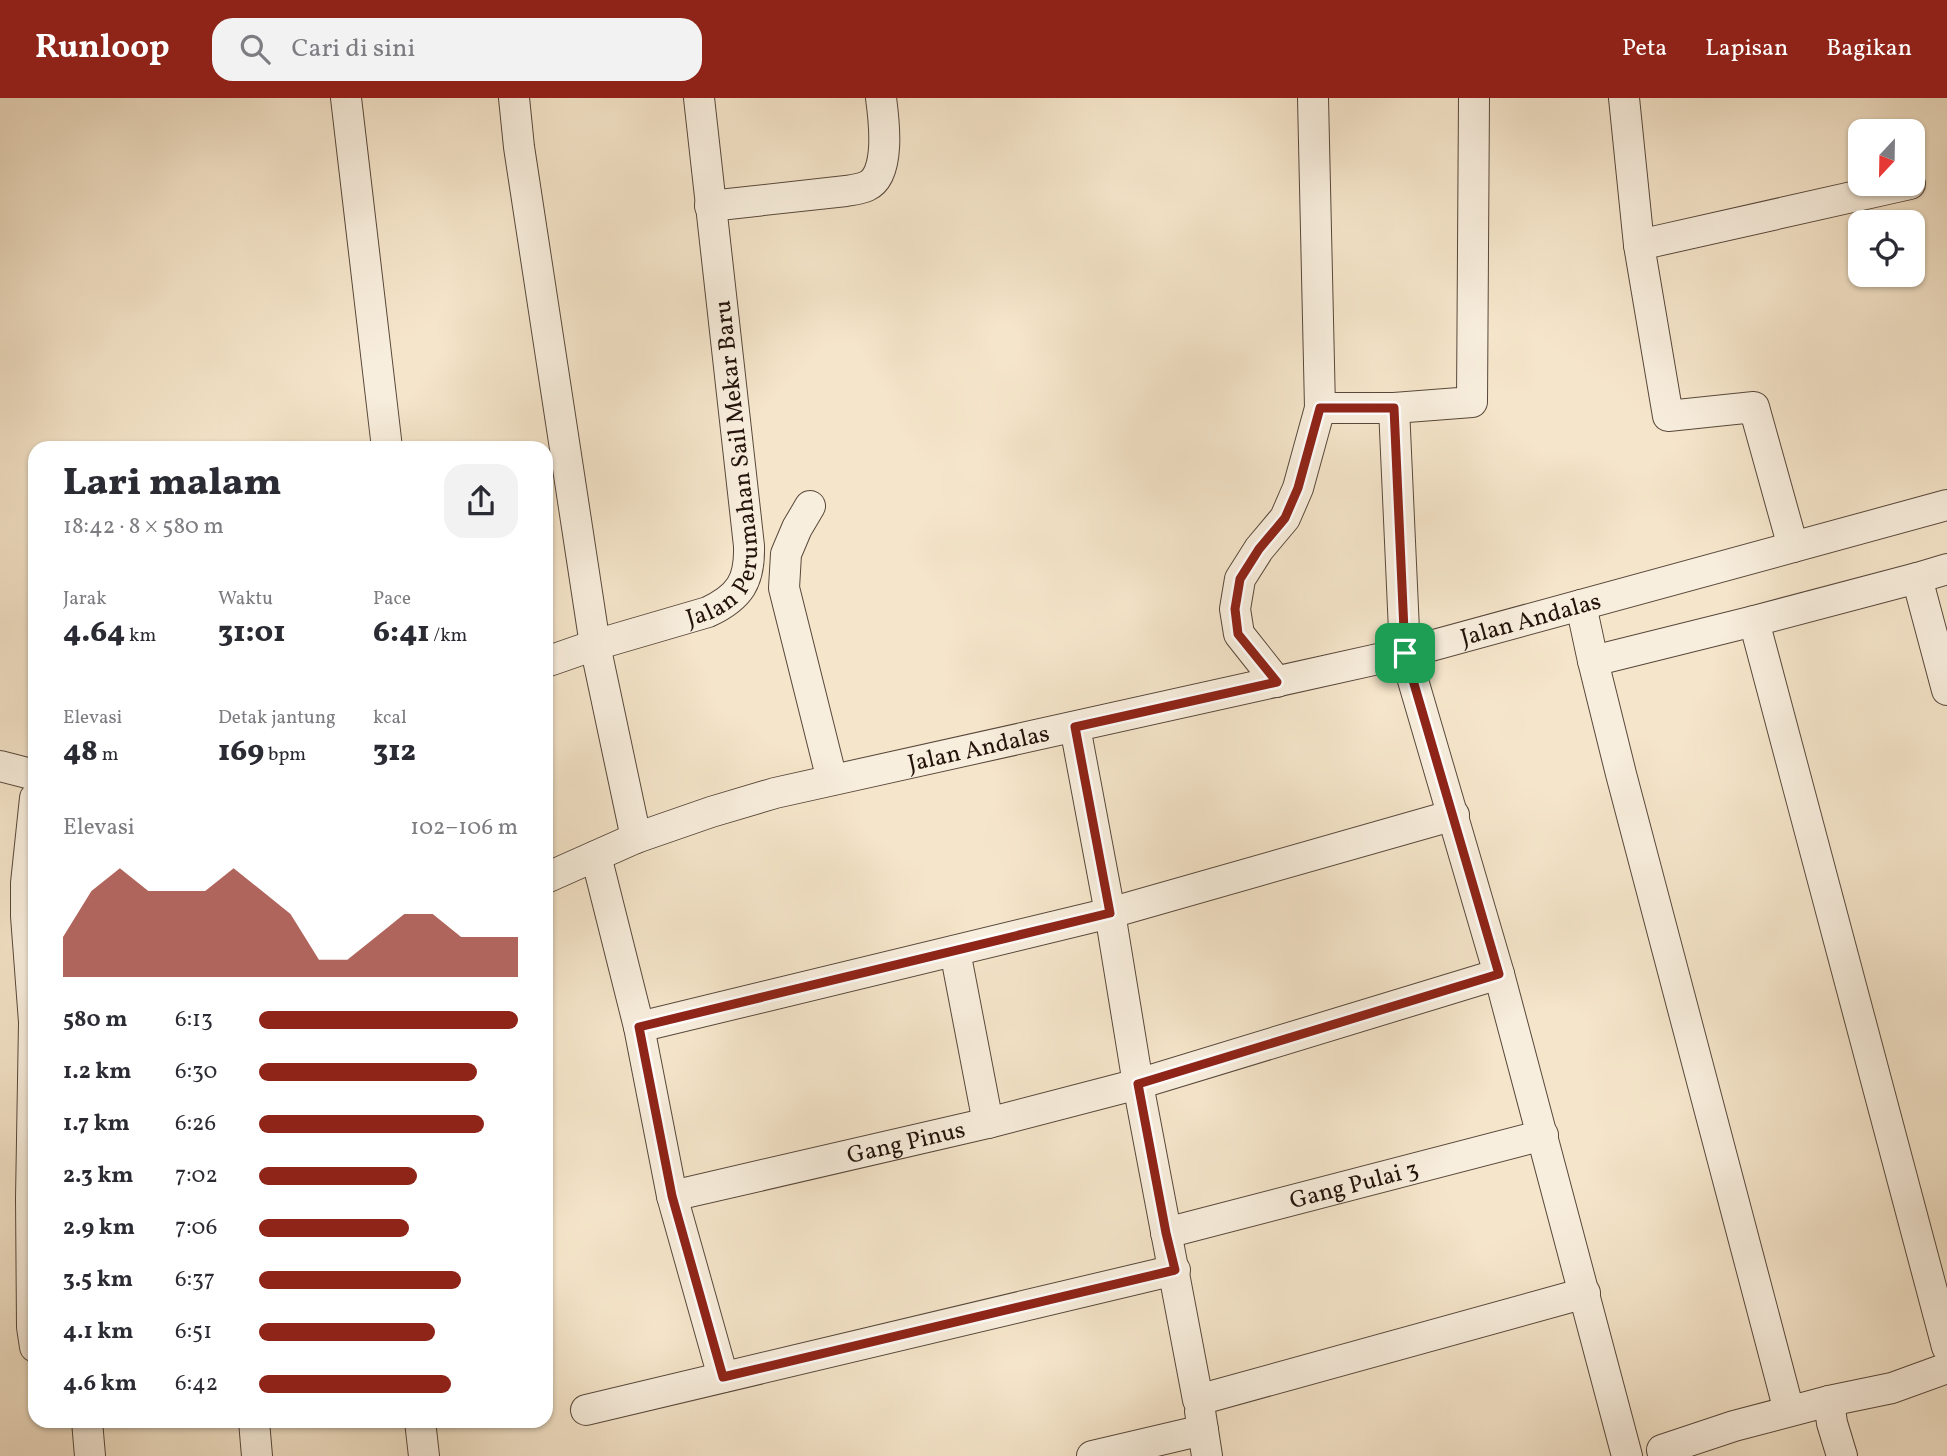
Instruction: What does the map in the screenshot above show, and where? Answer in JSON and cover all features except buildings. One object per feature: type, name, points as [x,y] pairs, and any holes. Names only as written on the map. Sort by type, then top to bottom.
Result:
[{"type":"street","points":[[346,98],[386,441]]},
{"type":"street","points":[[514,98],[519,147],[595,645],[636,838]]},
{"type":"street","name":"Jalan Perumahan Sail Mekar Baru","points":[[553,660],[708,612],[733,598],[745,579],[749,546],[699,98]]},
{"type":"street","points":[[710,206],[846,191],[867,186],[878,175],[882,163],[884,121],[881,98]]},
{"type":"street","points":[[1277,682],[1238,634],[1235,609],[1240,579],[1259,549],[1285,518],[1298,488],[1320,408],[1313,98]]},
{"type":"street","points":[[1320,408],[1394,408],[1472,402],[1474,98]]},
{"type":"street","points":[[1624,98],[1639,245],[1668,416],[1754,407],[1793,547]]},
{"type":"street","points":[[1639,245],[1857,196]]},
{"type":"street","points":[[1394,408],[1405,653],[1499,974],[1627,1456]]},
{"type":"street","name":"Jalan Andalas","points":[[553,875],[636,838],[762,797],[1405,653],[1947,505]]},
{"type":"street","points":[[810,506],[786,554],[784,588],[832,780]]},
{"type":"street","points":[[1593,660],[1754,621],[1947,569]]},
{"type":"street","points":[[1917,578],[1947,690]]},
{"type":"street","points":[[1581,605],[1625,787],[1789,1411]]},
{"type":"street","points":[[1754,621],[1947,1347]]},
{"type":"street","points":[[1075,727],[1205,1443],[1091,1456]]},
{"type":"street","points":[[0,766],[28,773]]},
{"type":"street","points":[[639,1027],[1110,913],[1454,815]]},
{"type":"street","points":[[596,856],[639,1027],[672,1196],[723,1377]]},
{"type":"street","points":[[28,864],[28,942]]},
{"type":"street","points":[[955,951],[988,1123]]},
{"type":"street","name":"Gang Pinus","points":[[672,1196],[988,1123],[1138,1084],[1499,974]]},
{"type":"street","name":"Gang Pulai 3","points":[[1166,1233],[1543,1135]]},
{"type":"street","points":[[586,1410],[1175,1270]]},
{"type":"street","points":[[1198,1400],[1585,1293]]},
{"type":"street","points":[[1654,1454],[1734,1426],[1892,1388],[1947,1368]]},
{"type":"street","points":[[1829,1401],[1832,1423],[1842,1456]]},
{"type":"street","points":[[88,1428],[90,1456]]},
{"type":"street","points":[[255,1428],[257,1456]]},
{"type":"street","points":[[421,1428],[424,1456]]},
{"type":"route","points":[[1320,408],[1394,408],[1405,653],[1499,974],[1138,1084],[1175,1270],[723,1377],[672,1196],[639,1027],[1110,913],[1075,727],[1277,682],[1238,634],[1235,609],[1240,579],[1259,549],[1285,518],[1298,488],[1320,408]]}]
